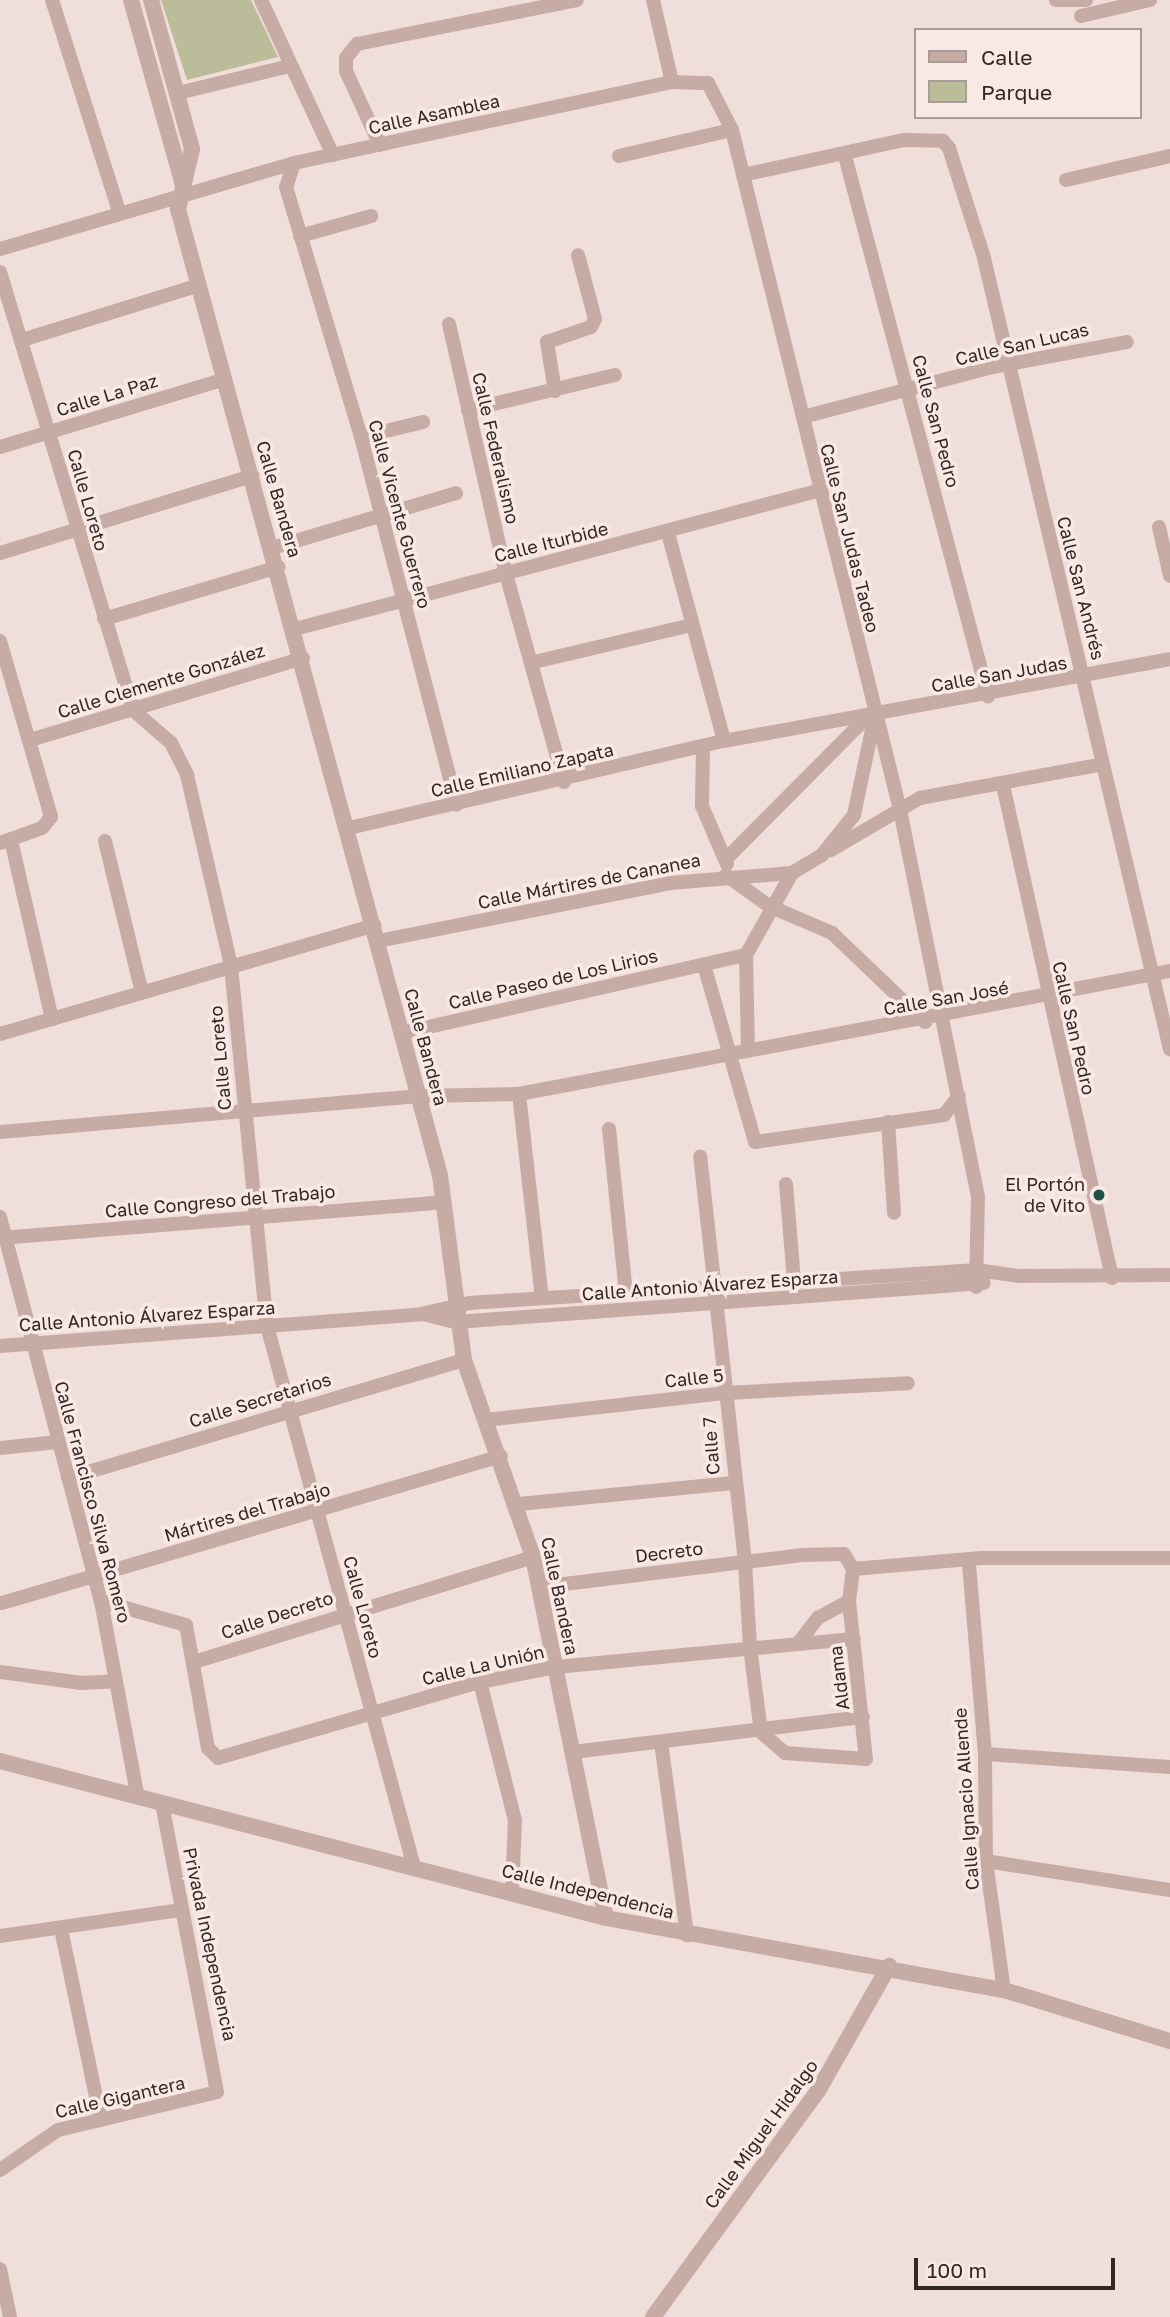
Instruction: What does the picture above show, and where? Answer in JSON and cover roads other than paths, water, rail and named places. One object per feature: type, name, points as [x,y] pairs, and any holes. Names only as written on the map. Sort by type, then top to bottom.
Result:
[{"type":"street","points":[[52,0],[119,211]]},
{"type":"street","points":[[131,0],[181,188]]},
{"type":"street","points":[[151,0],[178,93],[193,160],[181,188]]},
{"type":"street","points":[[261,0],[333,155]]},
{"type":"street","points":[[380,145],[346,71],[346,58],[358,44],[577,0]]},
{"type":"street","points":[[653,0],[672,82]]},
{"type":"street","points":[[1056,0],[1086,0]]},
{"type":"street","points":[[1081,16],[1150,0]]},
{"type":"street","points":[[178,93],[290,66]]},
{"type":"street","name":"Calle Asamblea","points":[[0,249],[181,188],[696,78]]},
{"type":"street","name":"Calle San Judas Tadeo","points":[[696,78],[720,98],[732,131],[803,417],[817,491],[871,715],[900,810],[960,1096],[962,1132],[978,1197],[976,1287]]},
{"type":"street","points":[[619,156],[732,131]]},
{"type":"street","name":"Calle San Andrés","points":[[845,156],[904,140],[943,141],[984,258],[1170,1049]]},
{"type":"street","points":[[743,175],[845,156]]},
{"type":"street","name":"Calle San Pedro","points":[[845,156],[988,696]]},
{"type":"street","points":[[1066,180],[1170,156]]},
{"type":"street","name":"Calle Vicente Guerrero","points":[[294,163],[286,187],[361,437],[457,805]]},
{"type":"street","name":"Calle Bandera","points":[[181,188],[178,209],[303,658],[419,1096],[444,1202],[453,1304],[464,1360],[519,1504],[533,1557],[606,1918]]},
{"type":"street","points":[[300,236],[371,216]]},
{"type":"street","points":[[555,391],[547,342],[591,327],[595,320],[578,255]]},
{"type":"street","name":"Calle Loreto","points":[[0,272],[133,710],[182,757],[231,966],[267,1326],[414,1867]]},
{"type":"street","points":[[22,340],[200,285]]},
{"type":"street","name":"Calle Federalismo","points":[[449,324],[506,574],[534,662],[564,782]]},
{"type":"street","name":"Calle San Lucas","points":[[803,417],[908,389],[1127,342]]},
{"type":"street","points":[[468,410],[615,375]]},
{"type":"street","name":"Calle La Paz","points":[[0,447],[226,379]]},
{"type":"street","points":[[361,437],[423,422]]},
{"type":"street","points":[[0,553],[252,476]]},
{"type":"street","name":"Calle Iturbide","points":[[295,629],[668,533],[817,491]]},
{"type":"street","points":[[272,548],[456,493]]},
{"type":"street","points":[[1159,527],[1170,576]]},
{"type":"street","points":[[668,533],[723,741]]},
{"type":"street","points":[[104,619],[278,567]]},
{"type":"street","points":[[534,662],[692,625]]},
{"type":"street","points":[[0,641],[51,817],[6,841],[52,1019]]},
{"type":"street","name":"Calle Clemente González","points":[[30,740],[303,658]]},
{"type":"street","name":"Calle San Judas","points":[[723,741],[988,696],[1170,659]]},
{"type":"street","points":[[822,855],[860,797],[871,715]]},
{"type":"street","points":[[727,858],[871,715]]},
{"type":"street","name":"Calle Emiliano Zapata","points":[[349,828],[564,782],[723,741]]},
{"type":"street","points":[[703,746],[702,806],[727,858],[726,876],[792,873]]},
{"type":"street","points":[[748,1051],[746,955],[769,906],[792,873],[920,799],[1103,764]]},
{"type":"street","name":"Calle San Pedro","points":[[1003,785],[1046,998],[1112,1278]]},
{"type":"street","points":[[104,841],[142,993]]},
{"type":"street","name":"Calle Mártires de Cananea","points":[[378,941],[726,876],[769,906],[832,933],[925,1022]]},
{"type":"street","points":[[0,1034],[374,925]]},
{"type":"street","name":"Calle Paseo de Los Lirios","points":[[402,1033],[746,955]]},
{"type":"street","points":[[708,964],[727,1055],[755,1142],[944,1115],[960,1096]]},
{"type":"street","name":"Calle San José","points":[[0,1132],[245,1114],[419,1096],[519,1094],[748,1051],[942,1019],[1170,971]]},
{"type":"street","points":[[519,1094],[542,1298]]},
{"type":"street","points":[[944,1115],[962,1132]]},
{"type":"street","points":[[888,1122],[894,1213]]},
{"type":"street","points":[[609,1129],[626,1293]]},
{"type":"street","name":"Calle 7","points":[[700,1156],[761,1732]]},
{"type":"street","points":[[786,1184],[794,1282]]},
{"type":"street","name":"Calle Congreso del Trabajo","points":[[2,1238],[444,1202]]},
{"type":"street","name":"Calle Francisco Silva Romero","points":[[0,1217],[2,1238],[101,1601],[138,1798]]},
{"type":"street","name":"Calle Antonio Álvarez Esparza","points":[[0,1346],[421,1314],[453,1304],[977,1270],[1000,1276],[1112,1278],[1170,1275]]},
{"type":"street","name":"Calle Antonio Álvarez Esparza","points":[[421,1314],[456,1322],[976,1287],[1000,1276]]},
{"type":"street","name":"Calle Secretarios","points":[[68,1478],[464,1360]]},
{"type":"street","name":"Calle 5","points":[[485,1420],[726,1393],[908,1382]]},
{"type":"street","points":[[0,1448],[58,1442]]},
{"type":"street","name":"Mártires del Trabajo","points":[[2,1603],[502,1456]]},
{"type":"street","points":[[519,1504],[733,1483]]},
{"type":"street","name":"Decreto","points":[[540,1587],[803,1555],[844,1554],[853,1569]]},
{"type":"street","name":"Calle Decreto","points":[[194,1662],[345,1613],[533,1557]]},
{"type":"street","points":[[853,1569],[1170,1558]]},
{"type":"street","name":"Calle Ignacio Allende","points":[[969,1564],[985,1754],[986,1861],[1004,1990]]},
{"type":"street","name":"Aldama","points":[[761,1732],[785,1753],[862,1763],[863,1717],[849,1601],[853,1569]]},
{"type":"street","points":[[101,1601],[186,1625],[194,1662]]},
{"type":"street","points":[[799,1642],[818,1619],[849,1601]]},
{"type":"street","name":"Calle La Unión","points":[[194,1662],[212,1756],[480,1682],[556,1667],[799,1642],[854,1639]]},
{"type":"street","points":[[0,1672],[80,1684],[116,1681]]},
{"type":"street","points":[[480,1682],[515,1819],[512,1892]]},
{"type":"street","points":[[573,1752],[761,1732],[863,1717]]},
{"type":"street","points":[[662,1742],[687,1935]]},
{"type":"street","points":[[985,1754],[1170,1767]]},
{"type":"street","name":"Calle Independencia","points":[[0,1761],[606,1918],[687,1935],[889,1966],[1004,1990],[1170,2040]]},
{"type":"street","name":"Privada Independencia","points":[[162,1804],[181,1910],[219,2076],[217,2092]]},
{"type":"street","points":[[986,1861],[1170,1890]]},
{"type":"street","points":[[0,1936],[181,1910]]},
{"type":"street","points":[[61,1929],[101,2120]]},
{"type":"street","name":"Calle Miguel Hidalgo","points":[[653,2317],[818,2091],[889,1966]]},
{"type":"street","name":"Calle Gigantera","points":[[0,2169],[46,2134],[217,2092]]},
{"type":"street","points":[[0,2269],[9,2317]]},
{"type":"place","name":"El Portón de Vito","points":[[1099,1195]]}]
